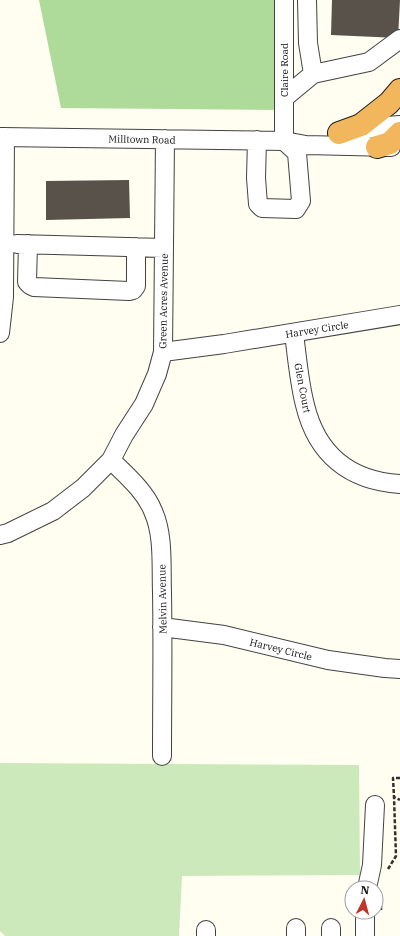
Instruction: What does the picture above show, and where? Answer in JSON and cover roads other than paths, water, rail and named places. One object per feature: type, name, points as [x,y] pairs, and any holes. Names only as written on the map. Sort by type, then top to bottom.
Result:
[{"type":"highway","points":[[339,133],[361,126],[390,103],[400,90]]},
{"type":"highway","points":[[377,147],[390,143],[400,133]]},
{"type":"street","name":"Claire Road","points":[[284,0],[284,141]]},
{"type":"street","points":[[308,0],[308,43],[313,74]]},
{"type":"street","points":[[284,98],[313,74],[369,62],[400,39]]},
{"type":"street","name":"Milltown Road","points":[[284,141],[309,135],[339,133],[400,125]]},
{"type":"street","points":[[0,333],[4,297],[2,137]]},
{"type":"street","name":"Milltown Road","points":[[2,137],[257,140],[284,141],[306,145],[377,147],[400,146]]},
{"type":"street","name":"Green Acres Avenue","points":[[0,535],[8,533],[53,511],[83,488],[111,460],[124,435],[144,404],[157,374],[162,352],[165,139]]},
{"type":"street","points":[[257,140],[258,204],[262,208],[296,209],[301,201],[297,153],[284,141]]},
{"type":"street","points":[[4,243],[164,248]]},
{"type":"street","points":[[28,244],[27,282],[34,287],[129,291],[133,290],[136,286],[136,247]]},
{"type":"street","name":"Harvey Circle","points":[[162,352],[224,344],[400,316]]},
{"type":"street","name":"Glen Court","points":[[294,333],[305,405],[312,427],[326,451],[330,456],[361,477],[384,483],[400,484]]},
{"type":"street","name":"Melvin Avenue","points":[[111,460],[143,493],[153,510],[159,528],[161,551],[162,756]]},
{"type":"street","name":"Harvey Circle","points":[[162,627],[224,634],[328,660],[400,669]]},
{"type":"street","points":[[369,880],[372,865],[375,805]]},
{"type":"street","points":[[365,920],[365,936]]}]
